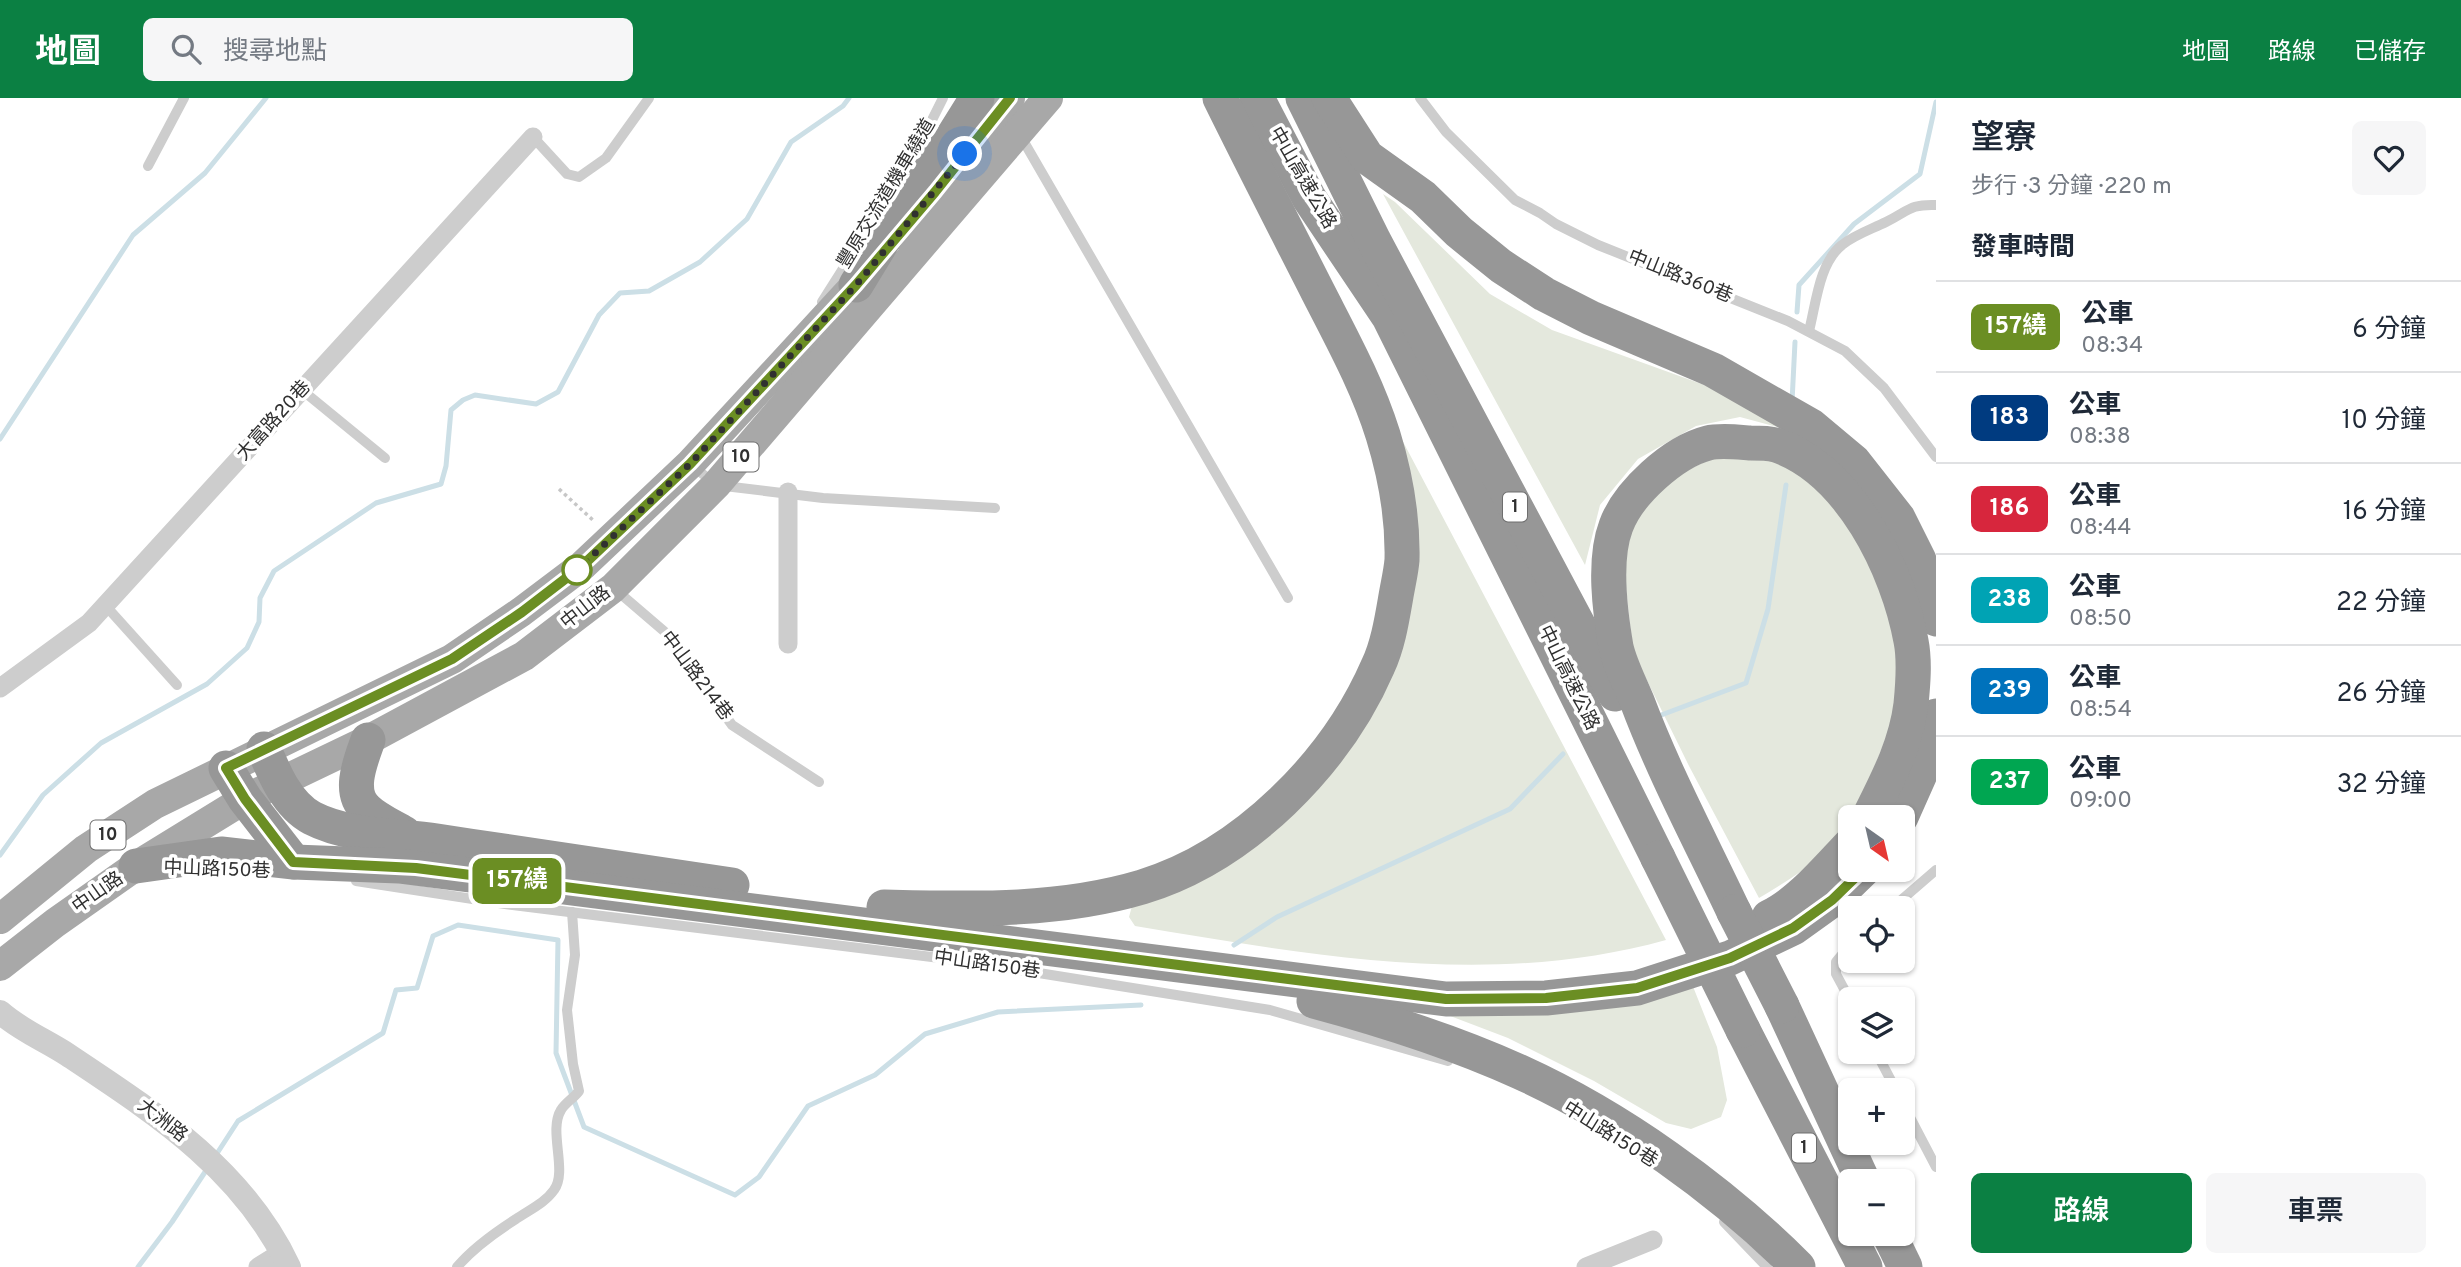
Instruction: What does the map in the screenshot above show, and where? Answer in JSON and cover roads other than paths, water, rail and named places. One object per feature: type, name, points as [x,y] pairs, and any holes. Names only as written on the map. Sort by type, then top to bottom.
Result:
[{"type":"highway","points":[[856,285],[913,191],[952,138],[976,98]]},
{"type":"highway","points":[[884,908],[1023,907],[1090,900],[1145,886],[1198,863],[1235,840],[1304,781],[1353,713],[1379,665],[1402,562],[1394,479],[1383,436],[1362,377],[1220,98]]},
{"type":"highway","name":"中山高速公路","points":[[1257,98],[1309,198],[1389,317],[1743,1030],[1865,1267]]},
{"type":"highway","name":"中山高速公路","points":[[1303,98],[1374,241],[1734,912],[1782,1006],[1857,1169]]},
{"type":"highway","points":[[1329,98],[1367,157],[1423,197],[1459,232],[1501,266],[1544,294],[1591,318],[1713,370],[1811,426],[1854,462],[1898,517],[1919,560],[1936,619]]},
{"type":"highway","points":[[1734,912],[1648,731],[1617,650],[1610,597],[1611,555],[1616,527],[1629,503],[1648,481],[1677,457],[1708,443],[1774,444],[1812,463],[1830,479],[1858,514],[1886,558],[1912,641],[1913,674],[1911,706],[1904,742],[1875,805]]},
{"type":"highway","points":[[1906,805],[1921,772],[1936,716]]},
{"type":"highway","points":[[368,740],[358,770],[357,795],[364,808],[416,857]]},
{"type":"highway","points":[[264,749],[278,782],[310,817],[416,857],[1221,971],[1446,999],[1546,998],[1637,988],[1730,958],[1793,928],[1832,900],[1851,882]]},
{"type":"highway","points":[[226,768],[296,869]]},
{"type":"highway","points":[[136,866],[221,854],[296,869],[416,857],[884,908],[1380,974],[1480,977],[1569,975],[1702,950],[1779,912],[1838,857]]},
{"type":"highway","points":[[1221,971],[1241,980],[1393,1022],[1454,1044],[1521,1072],[1582,1103],[1669,1160],[1762,1232],[1798,1267]]},
{"type":"highway","points":[[1895,1246],[1905,1267]]},
{"type":"main road","name":"中山路","points":[[0,919],[86,849],[155,804],[452,659],[582,566],[690,464],[856,285],[1010,98]]},
{"type":"main road","name":"中山路","points":[[0,966],[136,866],[245,799],[368,740],[524,656],[613,588],[716,485],[1048,98]]},
{"type":"street","name":"大富路20巷","points":[[0,688],[89,623],[533,137]]},
{"type":"street","points":[[788,492],[788,644]]},
{"type":"street","name":"大洲路","points":[[0,1012],[15,1025],[51,1044],[155,1113],[211,1161],[254,1207],[286,1260]]},
{"type":"street","points":[[1586,1267],[1653,1240]]},
{"type":"street","points":[[258,1267],[286,1260]]},
{"type":"lane","points":[[148,166],[184,98]]},
{"type":"lane","points":[[533,137],[566,174],[579,177],[606,158],[649,98]]},
{"type":"lane","name":"豐原交流道機車繞道","points":[[785,361],[913,158],[943,98]]},
{"type":"lane","name":"中山路360巷","points":[[1420,98],[1446,132],[1515,200],[1598,244],[1809,331],[1845,351],[1884,388],[1936,457]]},
{"type":"lane","points":[[1018,131],[1288,598]]},
{"type":"lane","points":[[1809,331],[1823,274],[1835,252],[1843,244],[1916,204],[1936,205]]},
{"type":"lane","points":[[302,390],[384,458]]},
{"type":"lane","points":[[690,464],[716,485],[823,498],[995,508]]},
{"type":"lane","name":"中山路214巷","points":[[613,588],[665,632],[732,725],[819,782]]},
{"type":"lane","points":[[105,605],[177,685]]},
{"type":"lane","name":"中山路150巷","points":[[344,879],[416,857],[572,912],[964,961],[1270,1010],[1463,1065]]},
{"type":"lane","name":"中山路150巷","points":[[136,866],[191,871]]},
{"type":"lane","points":[[1906,896],[1936,870]]},
{"type":"lane","points":[[457,1267],[470,1252],[535,1208],[555,1189],[559,1180],[557,1121],[561,1108],[579,1091],[567,1010],[576,955],[572,912]]},
{"type":"lane","points":[[1838,960],[1836,974],[1843,987]]},
{"type":"lane","name":"中山路150巷","points":[[1537,1093],[1574,1108],[1682,1180],[1691,1190]]},
{"type":"lane","points":[[1915,1127],[1936,1167]]},
{"type":"lane","points":[[1720,1219],[1767,1267]]},
{"type":"waterway","points":[[0,439],[133,235],[205,173],[266,98]]},
{"type":"waterway","points":[[0,855],[43,795],[101,743],[207,684],[247,648],[259,622],[260,598],[274,571],[376,503],[441,484],[446,466],[451,410],[463,400],[475,395],[536,404],[558,392],[599,315],[620,293],[649,291],[700,262],[747,219],[791,142],[843,106],[849,98]]},
{"type":"waterway","points":[[1797,312],[1799,285],[1854,224],[1920,174],[1936,102]]},
{"type":"waterway","points":[[1792,402],[1795,342]]},
{"type":"waterway","points":[[1656,717],[1746,683],[1768,609],[1786,485]]},
{"type":"waterway","points":[[1234,945],[1277,917],[1510,809],[1563,754]]},
{"type":"waterway","points":[[216,1155],[238,1121],[383,1033],[396,990],[417,988],[433,936],[458,925],[558,940],[556,1053],[584,1127],[735,1195],[759,1177],[808,1106],[875,1075],[925,1034],[998,1012],[1141,1005]]},
{"type":"waterway","points":[[138,1267],[207,1169]]}]
